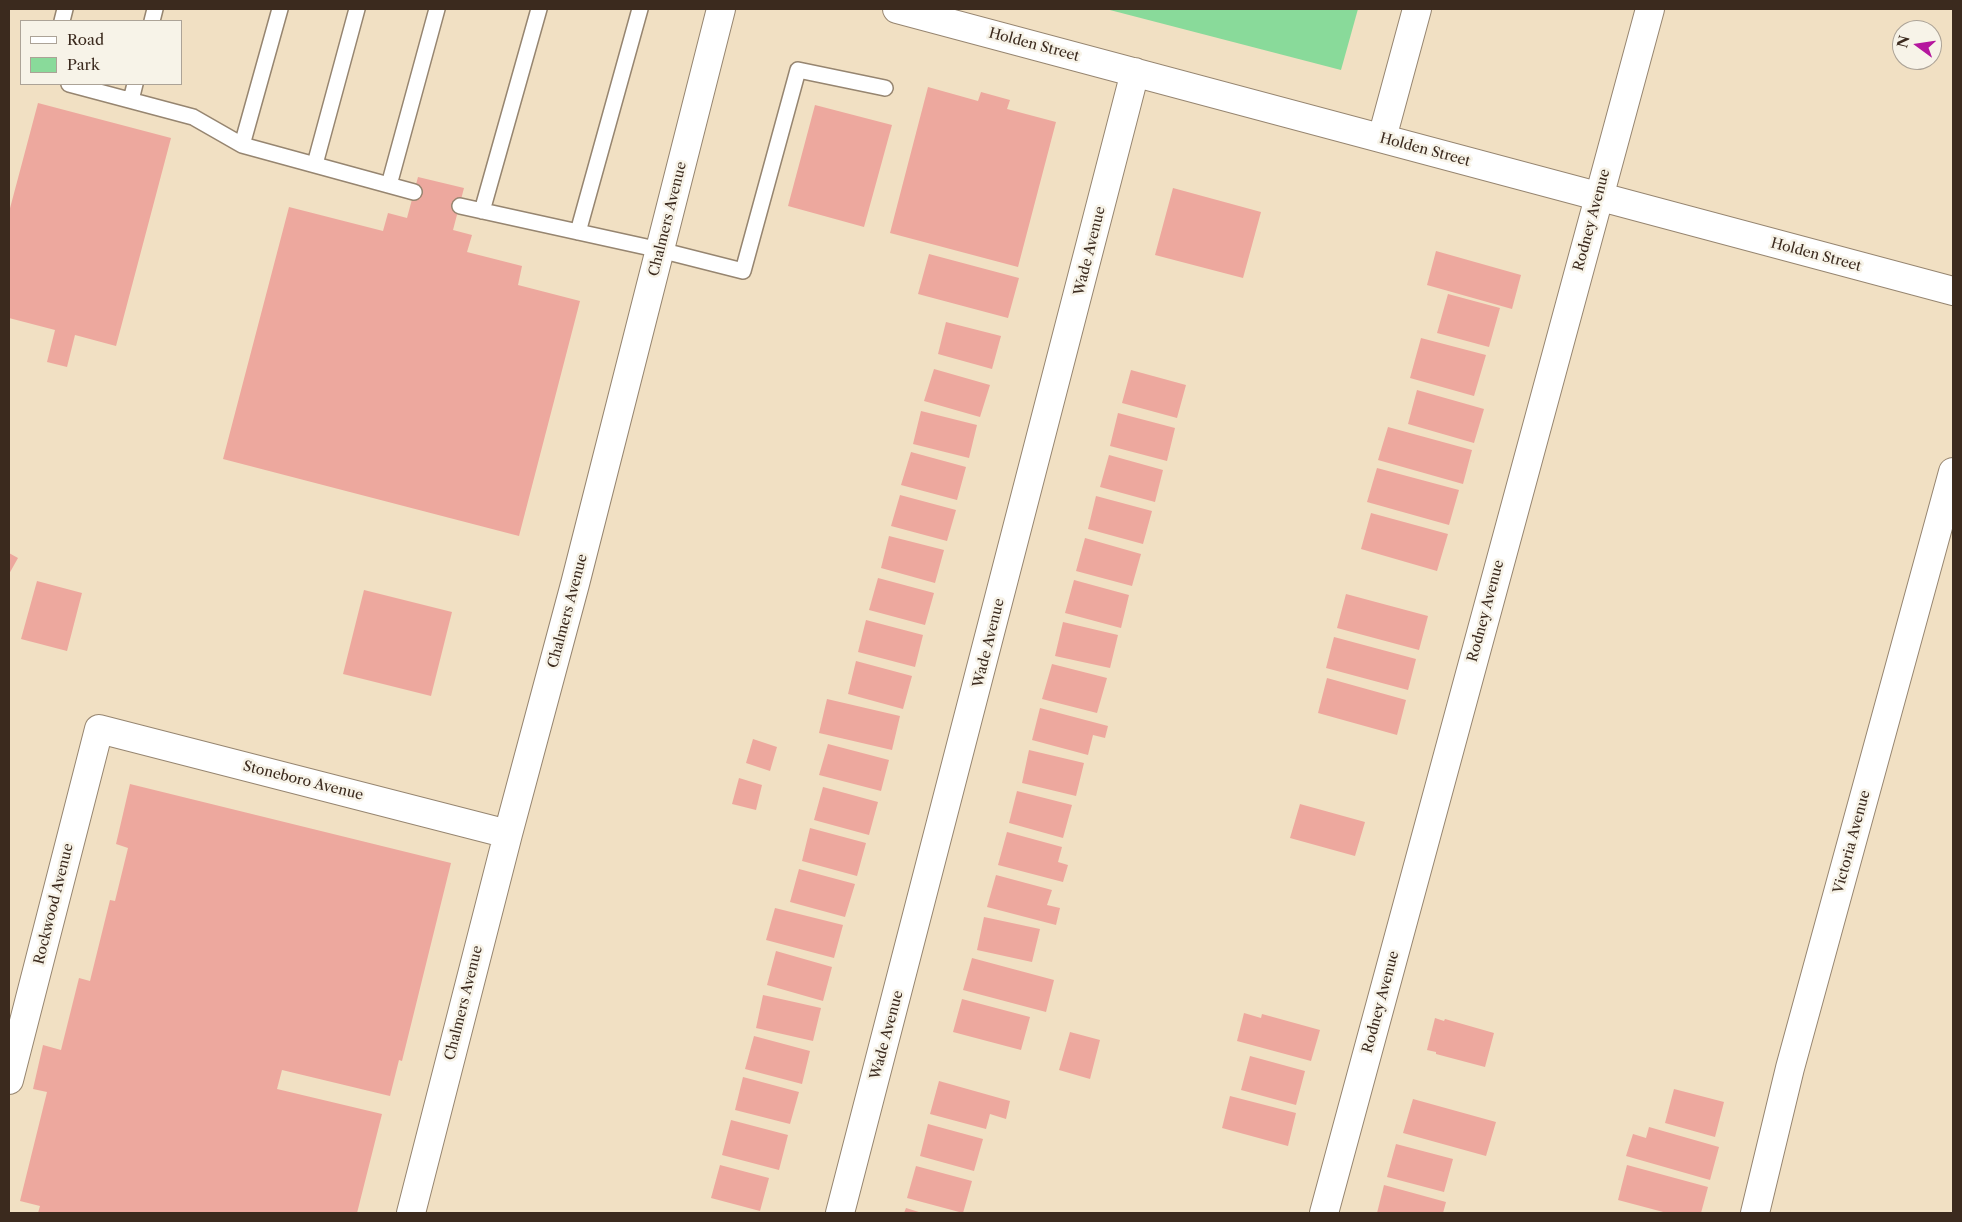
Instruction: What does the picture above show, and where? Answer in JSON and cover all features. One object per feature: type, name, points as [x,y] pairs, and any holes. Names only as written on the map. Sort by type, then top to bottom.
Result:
[{"type":"street","name":"Chalmers Avenue","points":[[411,1213],[508,834],[575,584],[721,9]]},
{"type":"street","name":"Holden Street","points":[[897,9],[1953,291]]},
{"type":"street","points":[[1382,138],[1417,9]]},
{"type":"street","name":"Rodney Avenue","points":[[1324,1213],[1650,9]]},
{"type":"street","name":"Wade Avenue","points":[[840,1213],[1136,72]]},
{"type":"street","name":"Victoria Avenue","points":[[1755,1213],[1790,1068],[1953,472]]},
{"type":"street","name":"Stoneboro Avenue","points":[[99,729],[508,834]]},
{"type":"street","name":"Rockwood Avenue","points":[[9,1080],[99,729]]},
{"type":"lane","points":[[242,144],[280,9]]},
{"type":"lane","points":[[315,164],[357,9]]},
{"type":"lane","points":[[389,185],[437,9]]},
{"type":"lane","points":[[482,211],[538,9]]},
{"type":"lane","points":[[578,232],[640,9]]},
{"type":"lane","points":[[460,206],[660,250],[743,271],[798,70],[885,88]]},
{"type":"lane","points":[[73,85],[193,117],[242,144],[414,192]]},
{"type":"lane","points":[[130,100],[135,85]]},
{"type":"green space","points":[[1106,9],[1358,9],[1341,70]]},
{"type":"building","points":[[928,87],[978,101],[981,92],[1010,100],[1007,109],[1056,122],[1018,267],[890,233]]},
{"type":"building","points":[[38,103],[171,138],[116,346],[75,335],[67,367],[47,362],[55,330],[9,318],[9,212]]},
{"type":"building","points":[[815,105],[892,125],[864,227],[788,206]]},
{"type":"building","points":[[418,177],[464,188],[453,230],[472,235],[467,252],[522,266],[518,285],[580,301],[519,536],[223,459],[289,207],[383,231],[388,213],[407,218]]},
{"type":"building","points":[[1173,188],[1261,212],[1243,278],[1155,255]]},
{"type":"building","points":[[1436,251],[1521,275],[1512,309],[1427,285]]},
{"type":"building","points":[[929,254],[1019,278],[1008,318],[918,294]]},
{"type":"building","points":[[1448,294],[1500,308],[1489,347],[1437,333]]},
{"type":"building","points":[[946,322],[1001,336],[992,369],[938,354]]},
{"type":"building","points":[[1421,338],[1486,355],[1474,396],[1410,378]]},
{"type":"building","points":[[934,369],[990,385],[980,417],[924,401]]},
{"type":"building","points":[[1131,370],[1186,385],[1177,418],[1122,403]]},
{"type":"building","points":[[1417,390],[1484,409],[1474,443],[1408,424]]},
{"type":"building","points":[[921,411],[977,425],[969,458],[913,444]]},
{"type":"building","points":[[1118,413],[1175,428],[1167,461],[1110,446]]},
{"type":"building","points":[[1388,427],[1472,450],[1463,484],[1378,460]]},
{"type":"building","points":[[911,452],[966,467],[957,500],[901,485]]},
{"type":"building","points":[[1109,455],[1163,470],[1155,502],[1100,487]]},
{"type":"building","points":[[1377,468],[1459,490],[1449,525],[1367,502]]},
{"type":"building","points":[[900,495],[956,510],[947,541],[891,526]]},
{"type":"building","points":[[1096,496],[1152,511],[1143,544],[1088,529]]},
{"type":"building","points":[[1371,513],[1448,534],[1437,571],[1361,549]]},
{"type":"building","points":[[889,536],[944,550],[935,583],[881,568]]},
{"type":"building","points":[[1085,538],[1141,554],[1132,586],[1076,571]]},
{"type":"building","points":[[9,553],[18,558],[9,574]]},
{"type":"building","points":[[878,578],[934,593],[925,625],[869,610]]},
{"type":"building","points":[[1074,580],[1129,595],[1121,628],[1065,613]]},
{"type":"building","points":[[37,581],[82,593],[67,651],[21,639]]},
{"type":"building","points":[[364,590],[452,612],[431,696],[343,674]]},
{"type":"building","points":[[1346,594],[1428,616],[1419,650],[1337,628]]},
{"type":"building","points":[[866,620],[923,635],[915,667],[858,652]]},
{"type":"building","points":[[1063,622],[1118,635],[1110,668],[1055,656]]},
{"type":"building","points":[[1334,637],[1416,659],[1408,690],[1326,668]]},
{"type":"building","points":[[856,661],[912,676],[903,709],[848,694]]},
{"type":"building","points":[[1052,664],[1107,678],[1097,713],[1042,699]]},
{"type":"building","points":[[1327,678],[1406,700],[1397,735],[1318,713]]},
{"type":"building","points":[[827,699],[900,716],[892,750],[819,733]]},
{"type":"building","points":[[1040,708],[1108,726],[1105,738],[1093,735],[1088,755],[1032,740]]},
{"type":"building","points":[[753,739],[777,747],[770,771],[746,763]]},
{"type":"building","points":[[828,744],[889,760],[881,791],[819,775]]},
{"type":"building","points":[[1029,750],[1084,763],[1076,796],[1022,783]]},
{"type":"building","points":[[739,778],[762,785],[756,810],[732,804]]},
{"type":"building","points":[[130,784],[451,863],[402,1061],[399,1060],[390,1096],[282,1070],[277,1089],[382,1114],[357,1213],[38,1213],[40,1206],[20,1201],[47,1092],[33,1089],[43,1045],[61,1050],[79,978],[90,981],[110,900],[115,901],[128,848],[116,844]]},
{"type":"building","points":[[823,787],[878,802],[869,835],[814,820]]},
{"type":"building","points":[[1017,791],[1072,805],[1063,838],[1009,823]]},
{"type":"building","points":[[1300,804],[1365,822],[1355,856],[1290,838]]},
{"type":"building","points":[[810,828],[866,843],[857,876],[802,861]]},
{"type":"building","points":[[1007,832],[1062,847],[1058,862],[1068,865],[1063,882],[998,865]]},
{"type":"building","points":[[799,869],[855,884],[845,917],[790,902]]},
{"type":"building","points":[[996,875],[1052,890],[1047,905],[1060,908],[1056,925],[987,907]]},
{"type":"building","points":[[775,908],[843,925],[834,958],[766,940]]},
{"type":"building","points":[[984,917],[1040,929],[1032,962],[977,950]]},
{"type":"building","points":[[776,951],[832,967],[823,1001],[767,985]]},
{"type":"building","points":[[972,958],[1054,980],[1046,1012],[963,990]]},
{"type":"building","points":[[763,995],[821,1008],[813,1041],[756,1028]]},
{"type":"building","points":[[962,999],[1030,1017],[1021,1050],[953,1032]]},
{"type":"building","points":[[1244,1013],[1261,1018],[1262,1014],[1320,1030],[1311,1061],[1237,1041]]},
{"type":"building","points":[[1435,1018],[1494,1033],[1485,1067],[1427,1050]]},
{"type":"building","points":[[1070,1032],[1100,1040],[1090,1079],[1059,1070]]},
{"type":"building","points":[[754,1036],[810,1051],[802,1084],[745,1069]]},
{"type":"building","points":[[1250,1056],[1305,1071],[1296,1105],[1241,1090]]},
{"type":"building","points":[[743,1077],[799,1092],[790,1124],[735,1110]]},
{"type":"building","points":[[939,1081],[1010,1101],[1006,1119],[990,1114],[986,1129],[930,1114]]},
{"type":"building","points":[[1674,1089],[1724,1102],[1715,1137],[1665,1123]]},
{"type":"building","points":[[1230,1096],[1296,1113],[1288,1146],[1222,1128]]},
{"type":"building","points":[[1413,1099],[1496,1122],[1486,1156],[1403,1133]]},
{"type":"building","points":[[731,1120],[788,1135],[779,1170],[722,1155]]},
{"type":"building","points":[[928,1124],[983,1139],[974,1171],[920,1156]]},
{"type":"building","points":[[1649,1127],[1719,1147],[1710,1180],[1626,1156],[1633,1134],[1646,1138]]},
{"type":"building","points":[[1396,1144],[1453,1159],[1444,1192],[1387,1177]]},
{"type":"building","points":[[720,1165],[769,1178],[760,1211],[711,1198]]},
{"type":"building","points":[[1627,1165],[1708,1187],[1701,1213],[1667,1213],[1618,1200]]},
{"type":"building","points":[[916,1166],[972,1181],[963,1213],[907,1198]]},
{"type":"building","points":[[1384,1185],[1446,1202],[1443,1213],[1377,1213]]},
{"type":"building","points":[[906,1208],[922,1213],[904,1213]]}]
